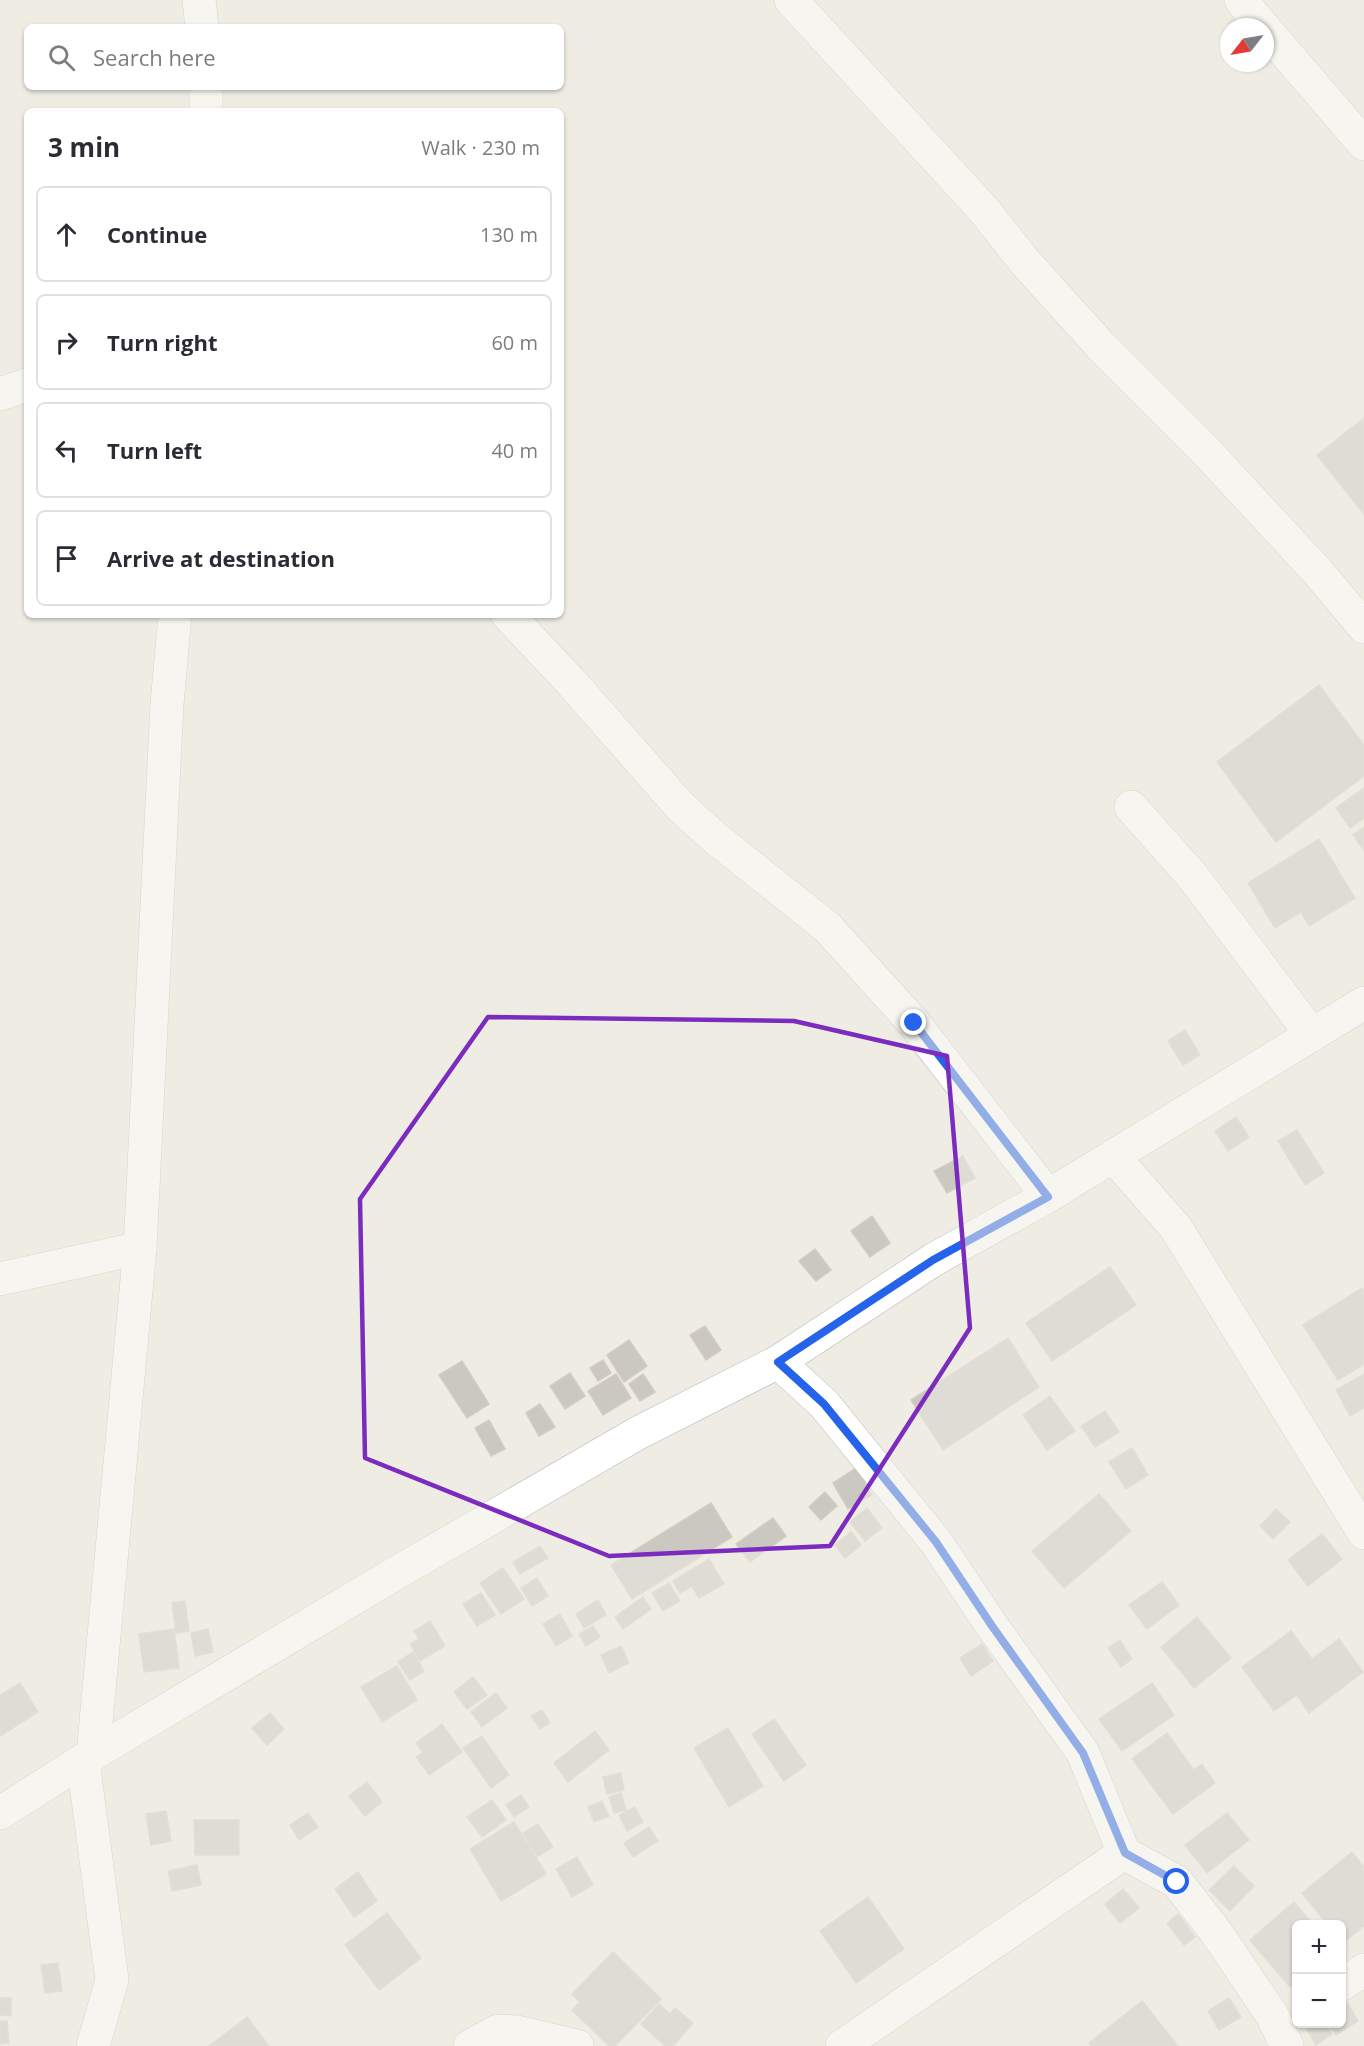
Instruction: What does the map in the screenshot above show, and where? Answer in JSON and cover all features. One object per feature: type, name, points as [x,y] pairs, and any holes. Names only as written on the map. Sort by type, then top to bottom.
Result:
[{"type":"street","points":[[199,0],[202,24]]},
{"type":"street","points":[[1241,0],[1256,18]]},
{"type":"street","points":[[792,1],[983,209],[1025,262],[1100,345],[1202,447],[1317,571],[1364,627]]},
{"type":"street","points":[[1274,40],[1364,144]]},
{"type":"street","points":[[206,90],[206,108]]},
{"type":"street","points":[[0,394],[24,386]]},
{"type":"street","points":[[93,2046],[112,1980],[88,1757],[140,1248],[167,704],[175,618]]},
{"type":"street","points":[[511,618],[571,682],[680,806],[714,837],[827,927],[914,1023],[1048,1197]]},
{"type":"street","points":[[1131,807],[1194,878],[1312,1035]]},
{"type":"street","points":[[0,1813],[88,1757],[391,1576],[638,1433],[778,1362],[933,1260],[1048,1197],[1364,1003]]},
{"type":"street","points":[[1113,1156],[1176,1228],[1364,1533]]},
{"type":"street","points":[[0,1279],[140,1248]]},
{"type":"street","points":[[778,1362],[824,1404],[936,1542],[992,1626],[1083,1753],[1125,1853],[1177,1882],[1218,1935],[1272,2015],[1287,2028]]},
{"type":"street","points":[[842,2046],[1125,1853]]},
{"type":"street","points":[[1346,1981],[1364,1970]]},
{"type":"street","points":[[470,2046],[498,2031],[517,2032],[576,2046]]},
{"type":"highlighted area","points":[[488,1017],[794,1021],[947,1056],[970,1328],[830,1546],[609,1556],[365,1458],[360,1199]]},
{"type":"building","points":[[1364,418],[1364,514],[1317,455]]},
{"type":"building","points":[[1319,685],[1364,745],[1364,776],[1276,842],[1217,762]]},
{"type":"building","points":[[1364,788],[1364,818],[1350,828],[1336,808]]},
{"type":"building","points":[[1364,827],[1364,850],[1353,835]]},
{"type":"building","points":[[1319,839],[1355,898],[1309,926],[1301,912],[1275,928],[1248,883]]},
{"type":"building","points":[[1185,1030],[1200,1055],[1183,1065],[1168,1041]]},
{"type":"building","points":[[1236,1117],[1249,1137],[1228,1151],[1215,1131]]},
{"type":"building","points":[[1297,1130],[1324,1173],[1305,1185],[1278,1141]]},
{"type":"building","points":[[963,1156],[975,1178],[947,1193],[934,1171]]},
{"type":"building","points":[[872,1216],[890,1243],[870,1257],[851,1231]]},
{"type":"building","points":[[815,1249],[831,1270],[816,1281],[799,1261]]},
{"type":"building","points":[[1110,1267],[1136,1305],[1052,1361],[1026,1323]]},
{"type":"building","points":[[1362,1288],[1364,1291],[1364,1364],[1338,1380],[1303,1325]]},
{"type":"building","points":[[705,1326],[721,1350],[706,1360],[690,1335]]},
{"type":"building","points":[[1008,1338],[1039,1387],[943,1450],[911,1400]]},
{"type":"building","points":[[629,1340],[647,1366],[624,1382],[607,1355]]},
{"type":"building","points":[[603,1360],[611,1373],[598,1381],[590,1368]]},
{"type":"building","points":[[462,1361],[489,1404],[467,1418],[439,1375]]},
{"type":"building","points":[[570,1373],[585,1396],[565,1409],[550,1386]]},
{"type":"building","points":[[616,1374],[631,1398],[603,1415],[588,1391]]},
{"type":"building","points":[[643,1374],[655,1392],[640,1401],[629,1384]]},
{"type":"building","points":[[1364,1374],[1364,1408],[1350,1416],[1336,1390]]},
{"type":"building","points":[[1050,1396],[1075,1431],[1047,1450],[1023,1415]]},
{"type":"building","points":[[540,1404],[555,1427],[539,1436],[526,1413]]},
{"type":"building","points":[[1105,1411],[1119,1432],[1095,1447],[1081,1426]]},
{"type":"building","points":[[489,1420],[505,1449],[491,1456],[475,1428]]},
{"type":"building","points":[[1132,1448],[1148,1475],[1126,1489],[1109,1462]]},
{"type":"building","points":[[856,1468],[872,1495],[848,1509],[833,1483]]},
{"type":"building","points":[[825,1492],[837,1506],[821,1520],[809,1507]]},
{"type":"building","points":[[1099,1494],[1131,1531],[1064,1588],[1032,1551]]},
{"type":"building","points":[[711,1503],[732,1537],[632,1599],[611,1565]]},
{"type":"building","points":[[867,1508],[882,1528],[865,1541],[850,1522]]},
{"type":"building","points":[[1276,1509],[1290,1522],[1273,1539],[1260,1526]]},
{"type":"building","points":[[773,1518],[786,1536],[750,1562],[736,1544]]},
{"type":"building","points":[[851,1532],[861,1545],[845,1558],[835,1545]]},
{"type":"building","points":[[1322,1534],[1342,1559],[1308,1586],[1288,1560]]},
{"type":"building","points":[[540,1546],[548,1558],[520,1574],[513,1562]]},
{"type":"building","points":[[709,1559],[724,1584],[699,1598],[692,1586],[680,1593],[673,1581]]},
{"type":"building","points":[[503,1568],[524,1599],[501,1614],[480,1583]]},
{"type":"building","points":[[537,1578],[548,1596],[532,1606],[521,1588]]},
{"type":"building","points":[[1162,1582],[1179,1605],[1147,1629],[1129,1605]]},
{"type":"building","points":[[669,1583],[680,1601],[663,1611],[652,1593]]},
{"type":"building","points":[[481,1593],[495,1615],[477,1626],[463,1604]]},
{"type":"building","points":[[643,1597],[651,1609],[623,1629],[615,1617]]},
{"type":"building","points":[[598,1600],[606,1615],[584,1628],[576,1614]]},
{"type":"building","points":[[185,1601],[189,1631],[176,1633],[172,1603]]},
{"type":"building","points":[[560,1614],[572,1636],[556,1646],[543,1624]]},
{"type":"building","points":[[1197,1617],[1231,1658],[1194,1688],[1161,1647]]},
{"type":"building","points":[[430,1621],[445,1646],[420,1661],[410,1644],[419,1639],[414,1631]]},
{"type":"building","points":[[593,1626],[600,1637],[586,1646],[579,1634]]},
{"type":"building","points":[[174,1629],[179,1668],[144,1672],[139,1634]]},
{"type":"building","points":[[208,1629],[213,1652],[195,1656],[191,1633]]},
{"type":"building","points":[[1291,1631],[1312,1659],[1339,1639],[1363,1672],[1309,1713],[1297,1695],[1274,1711],[1242,1667]]},
{"type":"building","points":[[1120,1640],[1132,1659],[1121,1667],[1108,1648]]},
{"type":"building","points":[[982,1644],[993,1661],[971,1676],[960,1658]]},
{"type":"building","points":[[621,1646],[629,1663],[609,1673],[601,1655]]},
{"type":"building","points":[[413,1652],[424,1671],[410,1680],[398,1662]]},
{"type":"building","points":[[397,1666],[417,1700],[382,1722],[361,1687]]},
{"type":"building","points":[[473,1677],[487,1695],[467,1709],[454,1692]]},
{"type":"building","points":[[20,1683],[38,1712],[0,1736],[0,1695]]},
{"type":"building","points":[[1152,1683],[1174,1715],[1122,1751],[1099,1719]]},
{"type":"building","points":[[496,1693],[507,1708],[482,1727],[471,1712]]},
{"type":"building","points":[[542,1710],[550,1723],[540,1729],[531,1716]]},
{"type":"building","points":[[270,1713],[284,1729],[267,1745],[252,1728]]},
{"type":"building","points":[[774,1719],[806,1765],[784,1781],[752,1734]]},
{"type":"building","points":[[442,1724],[462,1752],[429,1775],[416,1757],[423,1752],[416,1743]]},
{"type":"building","points":[[728,1728],[763,1786],[729,1807],[694,1748]]},
{"type":"building","points":[[595,1731],[609,1750],[568,1782],[554,1763]]},
{"type":"building","points":[[1167,1733],[1194,1770],[1202,1764],[1215,1783],[1173,1814],[1132,1759]]},
{"type":"building","points":[[482,1736],[509,1775],[491,1788],[463,1748]]},
{"type":"building","points":[[621,1773],[624,1790],[607,1794],[603,1777]]},
{"type":"building","points":[[367,1782],[382,1802],[365,1816],[349,1796]]},
{"type":"building","points":[[621,1793],[626,1810],[614,1813],[609,1797]]},
{"type":"building","points":[[521,1795],[529,1807],[514,1817],[506,1805]]},
{"type":"building","points":[[492,1800],[506,1820],[482,1837],[467,1817]]},
{"type":"building","points":[[602,1801],[609,1816],[594,1822],[588,1807]]},
{"type":"building","points":[[635,1807],[643,1822],[627,1831],[619,1815]]},
{"type":"building","points":[[166,1811],[171,1841],[151,1845],[146,1814]]},
{"type":"building","points":[[308,1813],[318,1827],[299,1840],[290,1825]]},
{"type":"building","points":[[1227,1813],[1249,1840],[1207,1873],[1185,1845]]},
{"type":"building","points":[[194,1820],[239,1820],[239,1855],[195,1855]]},
{"type":"building","points":[[514,1822],[546,1874],[501,1901],[470,1849]]},
{"type":"building","points":[[538,1824],[553,1847],[537,1857],[523,1833]]},
{"type":"building","points":[[649,1827],[658,1841],[633,1857],[624,1843]]},
{"type":"building","points":[[1352,1852],[1364,1867],[1364,1926],[1346,1941],[1346,1920],[1324,1920],[1302,1893]]},
{"type":"building","points":[[577,1857],[593,1885],[572,1897],[556,1869]]},
{"type":"building","points":[[197,1865],[201,1885],[172,1891],[168,1871]]},
{"type":"building","points":[[1234,1866],[1254,1886],[1230,1911],[1209,1890]]},
{"type":"building","points":[[358,1872],[377,1901],[354,1917],[335,1889]]},
{"type":"building","points":[[1123,1889],[1139,1908],[1120,1923],[1105,1904]]},
{"type":"building","points":[[868,1897],[904,1949],[856,1983],[820,1931]]},
{"type":"building","points":[[1294,1902],[1310,1920],[1292,1920],[1292,1985],[1290,1987],[1250,1940]]},
{"type":"building","points":[[387,1913],[421,1958],[379,1990],[345,1945]]},
{"type":"building","points":[[1178,1914],[1195,1937],[1184,1945],[1167,1923]]},
{"type":"building","points":[[613,1952],[661,1999],[615,2046],[609,2046],[572,2010],[580,2002],[572,1994]]},
{"type":"building","points":[[58,1963],[62,1991],[45,1993],[41,1965]]},
{"type":"building","points":[[0,1998],[11,1998],[11,2016],[0,2015]]},
{"type":"building","points":[[1229,1998],[1241,2017],[1219,2030],[1208,2011]]},
{"type":"building","points":[[1142,2001],[1178,2046],[1091,2046],[1089,2043]]},
{"type":"building","points":[[659,2004],[670,2014],[675,2008],[693,2023],[673,2046],[665,2046],[641,2024]]},
{"type":"building","points":[[1348,2004],[1358,2021],[1336,2035],[1332,2028],[1346,2028],[1346,2005]]},
{"type":"building","points":[[247,2017],[269,2046],[209,2046]]},
{"type":"building","points":[[0,2021],[7,2021],[9,2043],[0,2044]]},
{"type":"building","points":[[1328,2028],[1332,2034],[1316,2045],[1307,2029]]},
{"type":"route","points":[[914,1023],[1048,1197],[933,1260],[778,1362],[824,1404],[936,1542],[992,1626],[1083,1753],[1125,1853],[1177,1882]]}]
